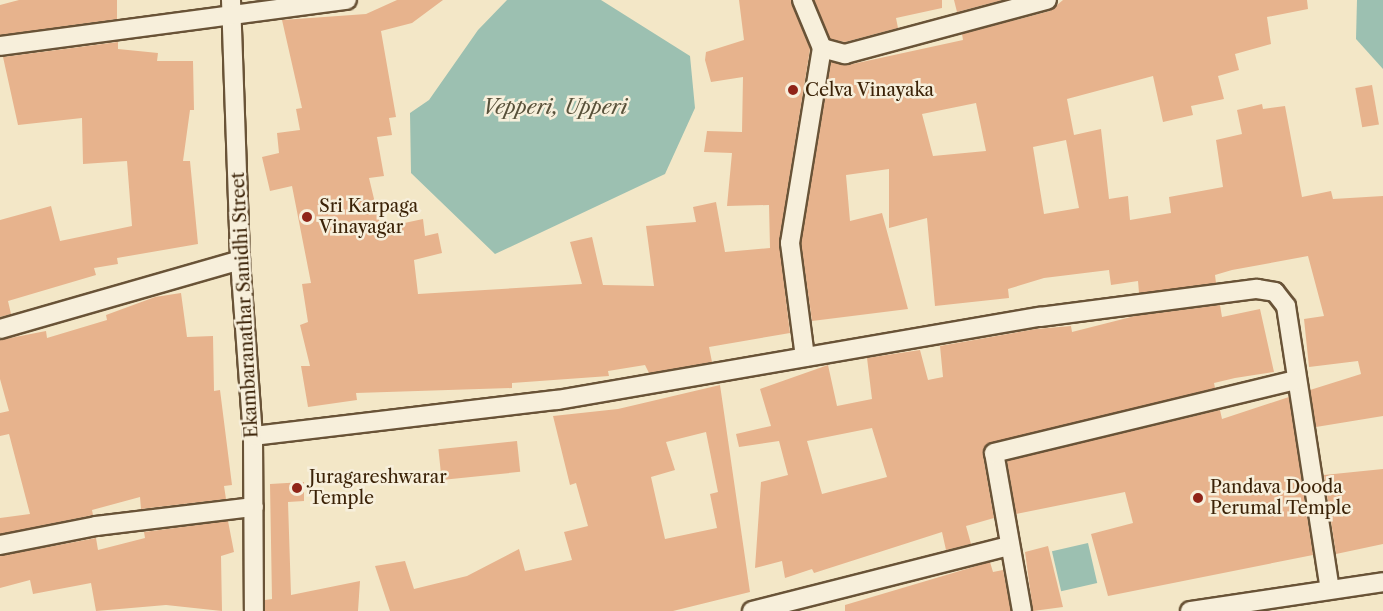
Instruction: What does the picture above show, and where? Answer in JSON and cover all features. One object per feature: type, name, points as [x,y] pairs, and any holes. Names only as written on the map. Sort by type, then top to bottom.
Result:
[{"type":"street","points":[[0,46],[231,8],[348,0]]},
{"type":"street","points":[[802,0],[822,48],[790,243],[805,357]]},
{"type":"street","points":[[822,48],[845,54],[1047,0]]},
{"type":"street","name":"Ekambaranathar Sanidhi Street","points":[[231,8],[240,260],[253,436],[254,611]]},
{"type":"street","points":[[0,329],[240,260]]},
{"type":"street","points":[[253,436],[557,400],[1040,316],[1257,289],[1275,292],[1286,306],[1330,589]]},
{"type":"street","points":[[1022,611],[990,457],[1002,448],[1296,380]]},
{"type":"street","points":[[0,545],[96,526],[254,507]]},
{"type":"street","points":[[752,611],[1008,546]]},
{"type":"street","points":[[1190,611],[1383,582]]},
{"type":"water","name":"Vepperi, Upperi","points":[[507,0],[601,0],[690,56],[695,108],[665,174],[495,254],[411,173],[410,113],[429,100],[478,30]]},
{"type":"water","points":[[1357,0],[1383,0],[1383,69],[1356,39]]},
{"type":"water","points":[[1088,543],[1097,583],[1061,591],[1052,551]]},
{"type":"building","points":[[19,0],[117,0],[117,19],[0,35],[0,5]]},
{"type":"building","points":[[397,0],[443,0],[412,23],[381,31],[396,117],[389,118],[392,135],[377,137],[384,176],[369,178],[381,228],[423,219],[425,236],[438,233],[442,253],[414,260],[418,294],[582,284],[570,242],[592,237],[603,285],[654,286],[646,226],[696,222],[693,207],[716,202],[725,252],[770,248],[769,205],[727,206],[732,153],[704,152],[707,131],[742,132],[743,77],[711,82],[705,60],[706,52],[744,40],[739,0],[791,0],[810,49],[779,242],[790,333],[709,347],[712,362],[649,373],[645,365],[608,371],[609,376],[512,383],[512,388],[356,393],[357,400],[308,407],[301,366],[310,366],[300,325],[308,322],[302,284],[311,283],[292,186],[270,191],[262,157],[279,153],[277,133],[300,130],[296,109],[302,108],[282,20],[366,14]]},
{"type":"building","points":[[814,0],[942,0],[942,8],[896,18],[898,28],[845,42],[830,39]]},
{"type":"building","points":[[954,0],[1003,0],[957,12]]},
{"type":"building","points":[[1063,0],[1307,0],[1308,9],[1267,17],[1271,44],[1235,54],[1239,70],[1218,76],[1224,99],[1191,106],[1193,115],[1163,122],[1153,76],[1067,99],[1074,135],[1101,129],[1109,199],[1128,196],[1130,220],[1171,213],[1169,197],[1223,187],[1216,140],[1242,134],[1237,110],[1262,104],[1263,109],[1285,106],[1302,197],[1331,191],[1333,199],[1383,196],[1383,416],[1316,427],[1310,390],[1361,374],[1358,361],[1309,367],[1304,319],[1324,316],[1308,256],[1232,270],[1215,275],[1216,283],[1139,293],[1138,281],[1111,285],[1109,270],[1044,278],[1008,289],[1009,298],[935,306],[927,218],[889,228],[889,169],[846,175],[850,221],[882,213],[908,309],[812,321],[801,243],[831,62],[848,65],[963,40],[962,34],[1050,11]],"holes":[[[976,103],[986,151],[933,156],[922,114]],[[1066,140],[1079,208],[1044,214],[1033,147]]]},
{"type":"building","points":[[118,42],[118,49],[158,53],[157,61],[193,61],[194,110],[190,110],[183,161],[190,161],[198,244],[117,258],[118,264],[94,268],[96,275],[8,301],[11,314],[0,317],[0,220],[51,206],[60,241],[132,226],[127,161],[83,164],[82,118],[18,125],[3,57]]},
{"type":"building","points":[[1372,85],[1379,124],[1362,127],[1355,88]]},
{"type":"building","points":[[181,293],[187,337],[213,336],[214,391],[220,390],[232,485],[224,486],[226,499],[141,509],[140,497],[92,510],[93,515],[0,534],[0,518],[30,514],[9,434],[0,436],[0,413],[9,411],[0,379],[0,340],[46,331],[47,338],[107,320],[106,315],[155,297]]},
{"type":"building","points":[[1220,305],[1222,317],[1260,309],[1274,372],[1214,383],[1215,388],[987,444],[983,455],[994,518],[966,526],[971,544],[946,550],[942,532],[814,573],[812,569],[785,578],[782,561],[755,568],[761,482],[788,475],[779,441],[739,447],[736,434],[771,426],[760,389],[828,365],[837,406],[872,399],[867,358],[920,350],[928,380],[943,377],[940,346],[1036,329],[1071,326],[1072,332],[1135,316]],"holes":[[[872,428],[887,477],[822,494],[807,441]]]},
{"type":"building","points":[[720,385],[750,592],[673,611],[390,611],[375,566],[405,561],[414,589],[467,576],[519,549],[525,571],[572,560],[564,532],[588,526],[576,483],[570,485],[553,416],[618,409]],"holes":[[[706,432],[718,492],[710,494],[717,528],[665,539],[651,477],[675,470],[666,442]]]},
{"type":"building","points":[[1289,397],[1313,555],[1108,596],[1091,534],[1133,523],[1125,492],[1016,514],[1007,461],[1220,410],[1222,419]]},
{"type":"building","points":[[517,441],[520,472],[442,480],[438,449]]},
{"type":"building","points":[[1383,469],[1383,544],[1336,554],[1324,475]]},
{"type":"building","points":[[304,482],[304,501],[288,502],[291,595],[360,581],[358,611],[265,611],[265,600],[272,599],[270,484]]},
{"type":"building","points":[[228,521],[234,552],[221,556],[222,611],[166,605],[96,611],[91,583],[33,594],[30,580],[0,588],[0,556],[96,538],[98,550],[145,538],[144,532]]},
{"type":"building","points":[[1048,546],[1063,607],[1033,611],[1025,552]]},
{"type":"building","points":[[990,562],[993,572],[1003,570],[1011,611],[845,611],[845,605]]},
{"type":"place","name":"Celva Vinayaka","points":[[793,90]]},
{"type":"place","name":"Sri Karpaga Vinayagar","points":[[307,217]]},
{"type":"place","name":"Juragareshwarar Temple","points":[[297,488]]},
{"type":"place","name":"Pandava Dooda Perumal Temple","points":[[1198,498]]}]
